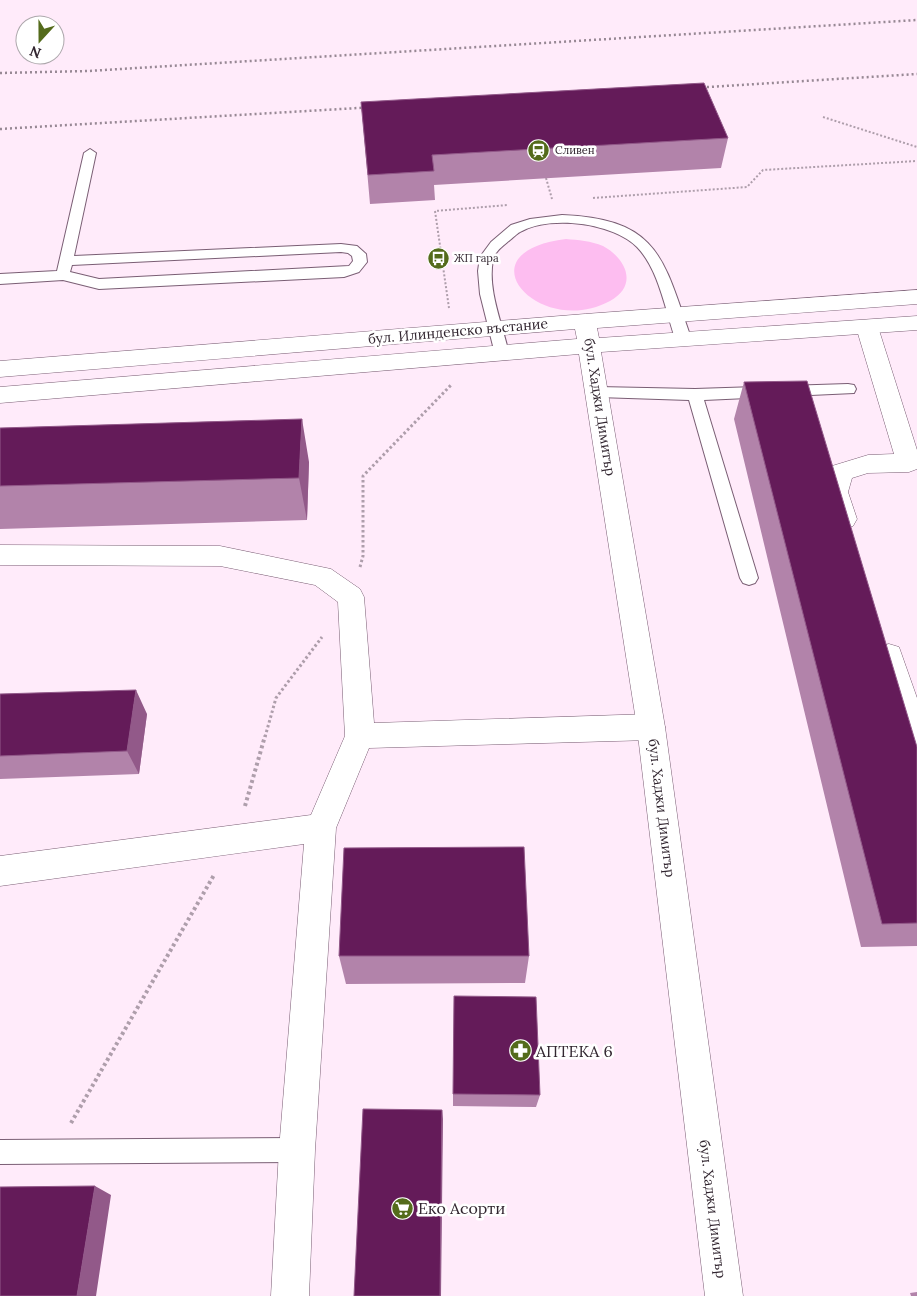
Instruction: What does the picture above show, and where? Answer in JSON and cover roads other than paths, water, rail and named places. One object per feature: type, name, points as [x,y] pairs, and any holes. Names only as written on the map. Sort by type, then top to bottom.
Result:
[{"type":"street","name":"бул. Илинденско въстание","points":[[0,369],[585,321],[917,297]]},
{"type":"street","name":"бул. Хаджи Димитър","points":[[585,321],[591,346],[651,727],[724,1296]]},
{"type":"street","name":"бул. Илинденско въстание","points":[[0,395],[683,338],[917,324]]},
{"type":"street","points":[[851,538],[836,492],[841,472],[868,464],[913,463],[867,328]]},
{"type":"street","points":[[0,556],[220,556],[322,576],[351,598],[360,736],[321,828],[297,1150],[290,1296]]},
{"type":"street","points":[[881,631],[917,743]]},
{"type":"street","points":[[360,736],[651,727]]},
{"type":"street","points":[[0,871],[235,838],[321,828]]},
{"type":"lane","points":[[65,268],[90,153]]},
{"type":"lane","points":[[501,354],[497,328],[485,281],[486,259],[494,245],[516,228],[541,220],[578,219],[612,226],[640,242],[656,262],[683,338]]},
{"type":"lane","points":[[0,279],[65,268],[340,248],[352,249],[359,254],[360,262],[354,268],[344,272],[99,284],[65,268]]},
{"type":"lane","points":[[598,392],[695,395],[848,389]]},
{"type":"lane","points":[[695,395],[748,578]]},
{"type":"lane","points":[[0,1152],[297,1150]]},
{"type":"railway","points":[[0,73],[88,71],[917,20]]},
{"type":"railway","points":[[692,88],[917,74]]},
{"type":"railway","points":[[0,129],[375,107]]},
{"type":"place","name":"Сливен","points":[[539,150]]},
{"type":"place","name":"ЖП гара","points":[[438,258]]},
{"type":"place","name":"АПТЕКА 6","points":[[520,1051]]},
{"type":"place","name":"Еко Асорти","points":[[402,1208]]}]
